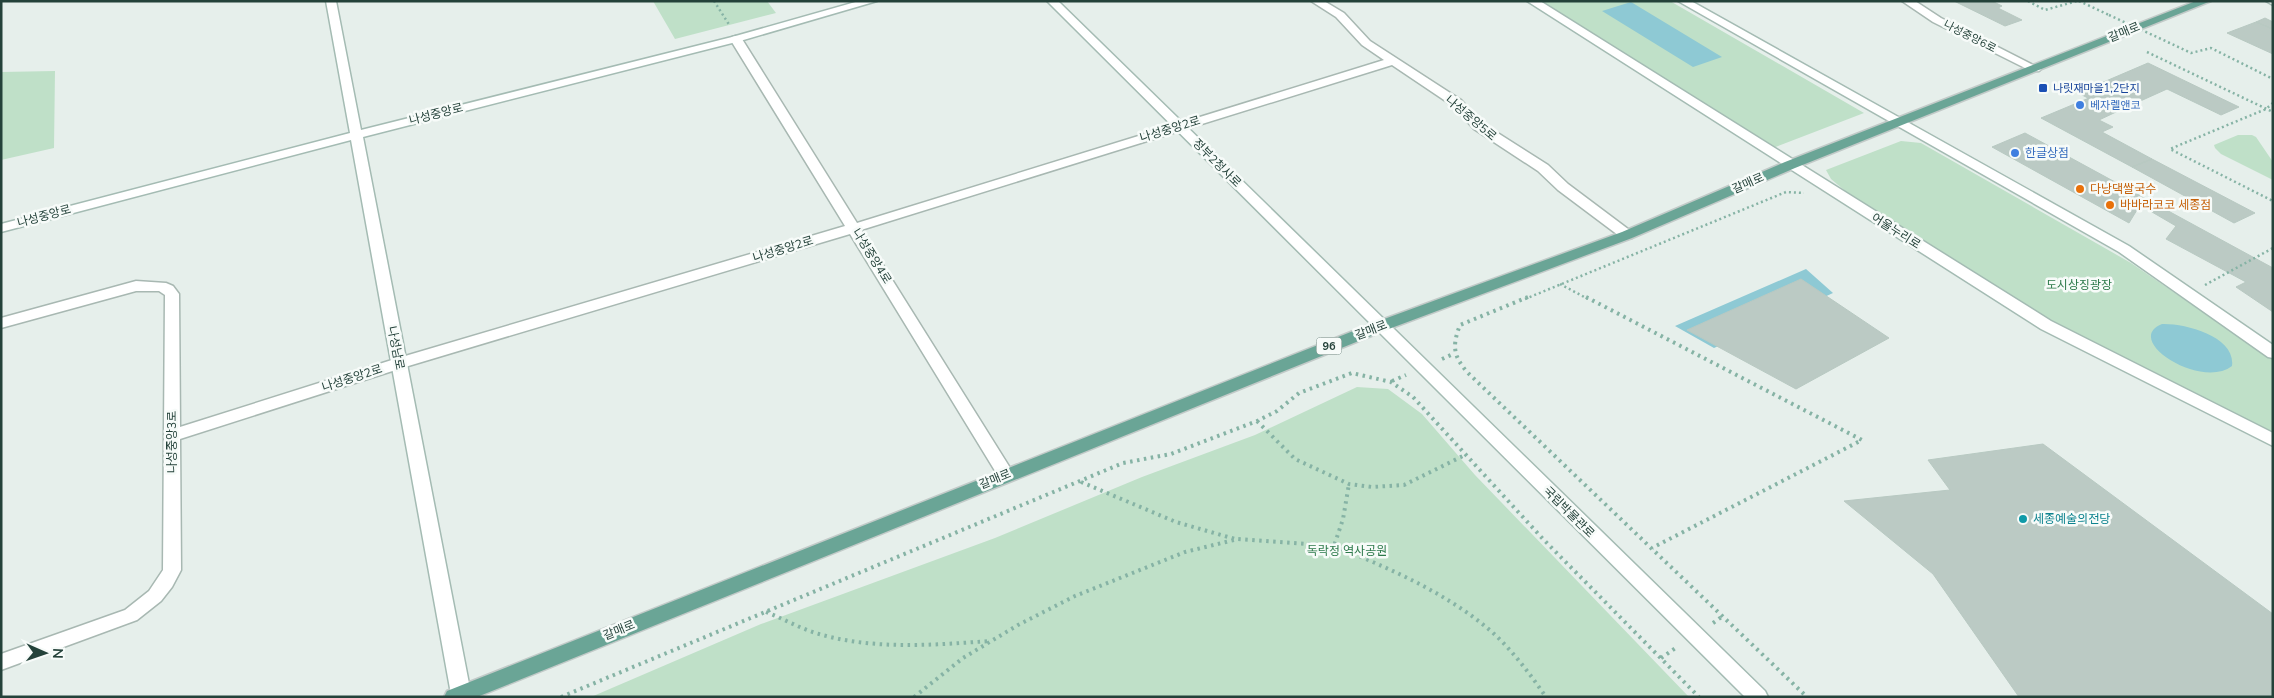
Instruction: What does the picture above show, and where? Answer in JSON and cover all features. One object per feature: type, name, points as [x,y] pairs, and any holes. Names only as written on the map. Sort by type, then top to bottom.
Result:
[{"type":"main road","name":"갈매로","points":[[458,695],[1006,474],[1382,326],[1627,235],[1790,165],[2206,1]]},
{"type":"street","name":"나성남로","points":[[331,1],[400,363],[458,695]]},
{"type":"street","name":"나성중앙로","points":[[1,228],[734,33],[872,1]]},
{"type":"street","name":"정부2청사로","points":[[1052,1],[1382,326]]},
{"type":"street","name":"나성중앙5로","points":[[1316,1],[1340,15],[1366,43],[1456,103],[1478,126],[1543,168],[1563,187],[1627,235]]},
{"type":"street","name":"어울누리로","points":[[1532,1],[2046,325],[2273,440]]},
{"type":"street","points":[[1683,1],[2124,249],[2273,353]]},
{"type":"street","name":"나성중앙6로","points":[[1906,1],[1945,24],[2035,69]]},
{"type":"street","name":"나성중앙4로","points":[[734,33],[1006,474]]},
{"type":"street","name":"나성중앙2로","points":[[172,436],[400,363],[854,228],[1394,61]]},
{"type":"street","name":"나성중앙3로","points":[[1,323],[136,286],[161,286],[168,289],[172,294],[172,570],[166,582],[155,596],[131,615],[1,662]]},
{"type":"street","name":"국립박물관로","points":[[1382,326],[1758,697]]},
{"type":"path","points":[[714,1],[734,33]]},
{"type":"path","points":[[2028,1],[2045,10],[2078,1],[2191,53],[2211,48],[2273,79]]},
{"type":"path","points":[[2147,52],[2273,112]]},
{"type":"path","points":[[2273,103],[2266,109],[2170,149],[2273,201]]},
{"type":"path","points":[[1807,697],[1468,373],[1453,354],[1453,343],[1460,325],[1559,284],[1786,192],[1812,196]]},
{"type":"path","points":[[2196,289],[2273,248]]},
{"type":"path","points":[[1559,284],[1862,440],[1652,548]]},
{"type":"path","points":[[561,697],[1123,463],[1171,454],[1257,421],[1276,411],[1299,393],[1330,379],[1352,373],[1369,375],[1391,382],[1413,397],[1544,539],[1699,697]]},
{"type":"path","points":[[1257,421],[1295,459],[1350,484],[1372,487],[1404,485],[1465,455]]},
{"type":"path","points":[[1081,482],[1138,509],[1206,533],[1238,539],[1334,546],[1382,564],[1451,603],[1494,633],[1532,676],[1546,697]]},
{"type":"path","points":[[1334,546],[1343,518],[1350,484]]},
{"type":"path","points":[[914,697],[963,658],[990,641],[1075,596],[1128,573],[1185,552],[1238,539]]},
{"type":"path","points":[[765,612],[820,634],[871,643],[916,646],[990,641]]},
{"type":"green space","points":[[653,1],[767,1],[776,13],[675,39]]},
{"type":"green space","points":[[1539,1],[1670,1],[1864,113],[1773,148]]},
{"type":"green space","points":[[55,71],[54,148],[1,160],[1,72]]},
{"type":"green space","points":[[2238,135],[2252,135],[2256,137],[2273,162],[2273,180],[2221,154],[2215,148],[2214,145]]},
{"type":"green space","name":"도시상징광장","points":[[1901,141],[1921,143],[2131,263],[2273,360],[2273,433],[2059,326],[1850,195],[1831,179],[1826,170]]},
{"type":"green space","name":"독락정 역사공원","points":[[1357,387],[1388,389],[1422,414],[1475,475],[1689,697],[591,697],[761,624],[995,538],[1142,477],[1255,435]]},
{"type":"water","points":[[1631,2],[1722,57],[1693,67],[1602,11]]},
{"type":"water","points":[[1806,269],[1833,293],[1714,348],[1675,326]]},
{"type":"water","points":[[2162,324],[2195,329],[2217,339],[2226,347],[2231,356],[2232,366],[2218,372],[2202,372],[2170,360],[2158,351],[2152,341],[2152,331]]},
{"type":"building","points":[[1954,1],[1992,1],[2002,6],[1998,8],[2022,20],[2005,26]]},
{"type":"building","points":[[2265,18],[2273,22],[2273,29],[2256,22]]},
{"type":"building","points":[[2256,22],[2273,29],[2273,54],[2227,33]]},
{"type":"building","points":[[2148,63],[2239,107],[2221,115],[2167,89],[2116,112],[2078,93]]},
{"type":"building","points":[[2089,98],[2116,112],[2099,120],[2113,127],[2102,132],[2152,159],[2132,167],[2041,118]]},
{"type":"building","points":[[2025,133],[2273,268],[2273,312],[2236,287],[2246,282],[2166,239],[2176,226],[2140,205],[2129,223],[1992,147]]},
{"type":"building","points":[[2152,159],[2255,213],[2234,223],[2132,167]]},
{"type":"building","points":[[1801,279],[1889,338],[1796,389],[1687,330]]},
{"type":"building","points":[[2043,444],[2273,614],[2273,697],[2019,697],[1933,574],[1844,501],[1950,490],[1928,460]]},
{"type":"place","name":"나릿재마을1,2단지","points":[[2043,88]]},
{"type":"place","name":"베자렐앤코","points":[[2080,105]]},
{"type":"place","name":"한글상점","points":[[2015,153]]},
{"type":"place","name":"다낭댁쌀국수","points":[[2080,189]]},
{"type":"place","name":"바바라코코 세종점","points":[[2110,205]]},
{"type":"place","name":"세종예술의전당","points":[[2023,519]]}]
